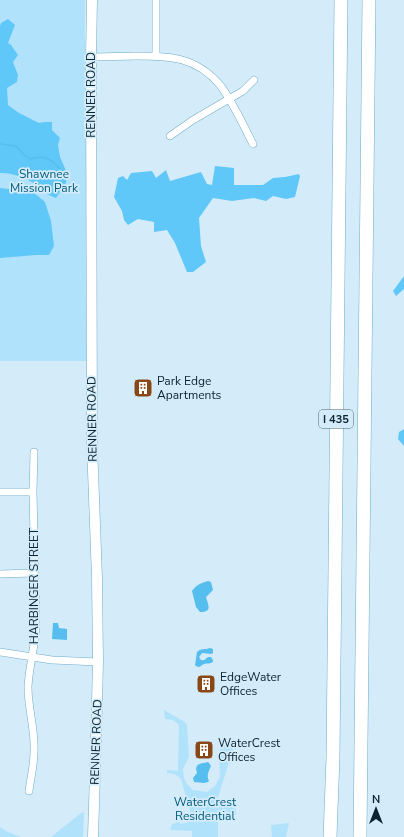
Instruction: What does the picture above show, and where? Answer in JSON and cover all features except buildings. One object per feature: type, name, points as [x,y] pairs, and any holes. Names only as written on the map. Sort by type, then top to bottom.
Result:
[{"type":"highway","name":"I 435","points":[[330,837],[333,749],[340,0]]},
{"type":"highway","name":"I 435","points":[[360,837],[369,0]]},
{"type":"main road","name":"RENNER ROAD","points":[[92,0],[92,444],[97,578],[98,662],[93,837]]},
{"type":"street","points":[[156,0],[156,56]]},
{"type":"street","points":[[91,57],[156,56],[184,60],[200,68],[220,85],[253,144]]},
{"type":"street","points":[[170,136],[193,120],[243,91],[254,80]]},
{"type":"street","name":"HARBINGER STREET","points":[[29,791],[34,747],[28,686],[36,626],[33,492],[34,452]]},
{"type":"street","points":[[0,492],[33,492]]},
{"type":"street","points":[[0,574],[34,573]]},
{"type":"street","points":[[0,652],[32,658],[98,662]]},
{"type":"green space","name":"Shawnee Mission Park","points":[[0,0],[85,0],[88,180],[87,361],[0,361]]},
{"type":"green space","points":[[8,19],[15,25],[8,43],[18,55],[13,62],[18,75],[17,82],[7,88],[8,105],[19,113],[39,123],[52,122],[52,130],[60,138],[58,145],[60,157],[67,173],[66,183],[56,198],[24,178],[0,173],[0,26],[1,23]]},
{"type":"green space","points":[[215,166],[234,168],[234,185],[263,185],[273,178],[299,174],[300,176],[295,197],[286,199],[273,196],[266,201],[254,198],[232,201],[213,198],[199,218],[201,246],[206,262],[193,272],[187,272],[175,243],[167,230],[154,232],[154,222],[138,219],[128,225],[124,220],[122,211],[114,197],[118,178],[123,176],[127,180],[131,173],[152,171],[156,178],[166,170],[170,181],[201,172],[207,184],[212,185]]},
{"type":"green space","points":[[0,188],[33,192],[45,202],[51,221],[54,246],[49,255],[0,258]]},
{"type":"green space","points":[[404,276],[404,289],[396,296],[393,291]]},
{"type":"green space","points":[[404,429],[404,446],[398,439],[399,432]]},
{"type":"green space","name":"WaterCrest Residential","points":[[164,710],[185,722],[187,725],[189,757],[183,769],[184,778],[193,790],[207,792],[215,786],[220,777],[219,758],[221,744],[227,746],[232,744],[233,749],[217,801],[236,809],[236,815],[218,817],[218,837],[192,837],[192,831],[170,830],[172,824],[179,822],[181,824],[193,821],[181,779],[175,774],[167,773],[167,770],[178,771],[179,725],[173,720],[165,719]]},
{"type":"green space","points":[[84,812],[83,837],[51,837],[81,813]]},
{"type":"green space","points":[[289,823],[286,837],[272,837],[271,825]]},
{"type":"green space","points":[[0,827],[8,832],[21,837],[0,837]]},
{"type":"shaded area","points":[[208,581],[211,582],[213,590],[206,597],[209,608],[207,611],[200,612],[196,607],[192,591],[199,584]]},
{"type":"shaded area","points":[[53,623],[58,623],[59,628],[67,629],[67,640],[52,639]]},
{"type":"shaded area","points":[[210,648],[213,649],[213,653],[202,653],[199,657],[201,660],[205,660],[208,657],[211,657],[213,662],[204,664],[200,667],[196,666],[197,652]]},
{"type":"shaded area","points":[[208,762],[211,766],[208,775],[209,781],[204,783],[194,782],[193,778],[197,773],[197,765]]},
{"type":"waterway","points":[[0,144],[16,146],[30,159],[39,157],[46,158],[59,168]]},
{"type":"place","name":"Park Edge Apartments","points":[[143,388]]},
{"type":"place","name":"EdgeWater Offices","points":[[206,684]]},
{"type":"place","name":"WaterCrest Offices","points":[[204,750]]}]
